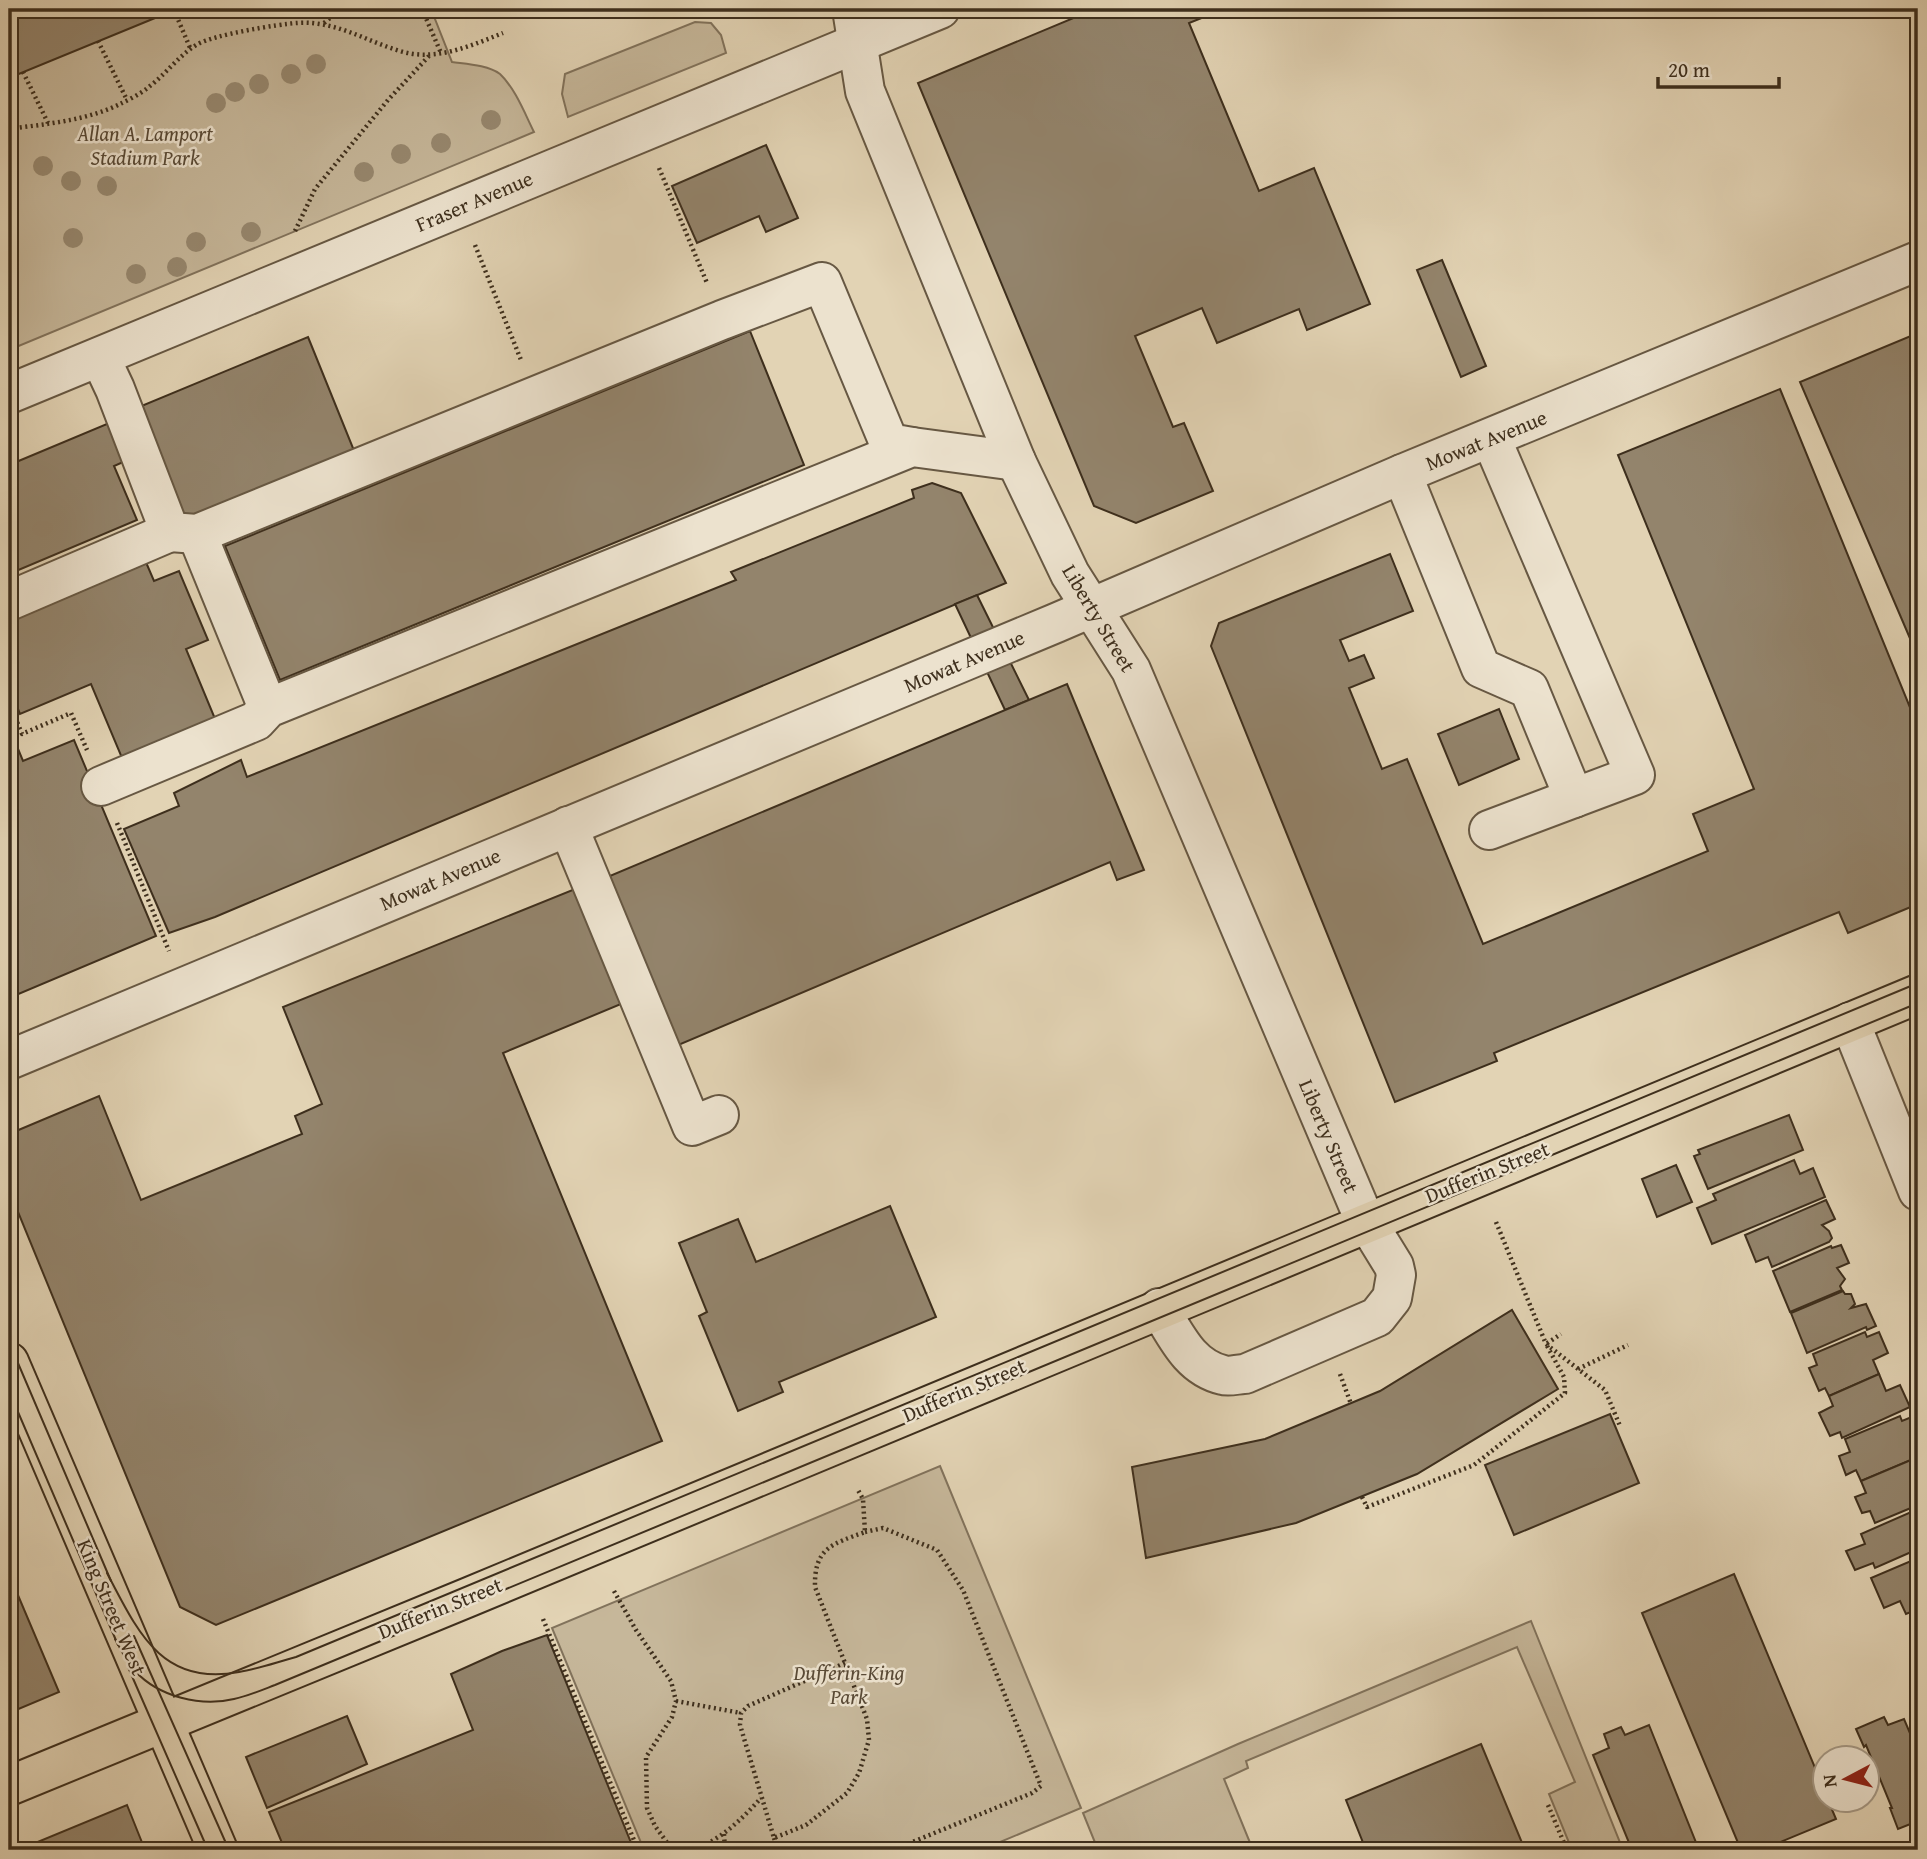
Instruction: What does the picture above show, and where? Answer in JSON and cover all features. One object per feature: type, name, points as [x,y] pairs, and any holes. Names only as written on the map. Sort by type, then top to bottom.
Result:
[{"type":"main road","name":"Dufferin Street","points":[[9,1786],[470,1597],[1918,993]]},
{"type":"main road","name":"King Street West","points":[[9,1362],[218,1850]]},
{"type":"street","name":"Fraser Avenue","points":[[9,394],[643,132],[854,26],[940,9]]},
{"type":"street","name":"Liberty Street","points":[[854,26],[864,91],[1016,461],[1070,574],[1131,670],[1366,1223],[1394,1266],[1396,1275],[1392,1298],[1377,1317],[1245,1374],[1224,1376],[1199,1363],[1184,1350],[1160,1308]]},
{"type":"street","name":"Mowat Avenue","points":[[9,1060],[1090,608],[1402,474],[1918,261]]},
{"type":"street","points":[[9,601],[536,397],[822,282],[889,443],[1016,461]]},
{"type":"street","points":[[100,357],[268,708]]},
{"type":"street","points":[[1489,830],[1635,775],[1491,438]]},
{"type":"street","points":[[101,786],[256,721],[268,708],[912,447]]},
{"type":"street","points":[[1402,474],[1481,668],[1529,689],[1574,798]]},
{"type":"street","points":[[568,825],[692,1126],[719,1115]]},
{"type":"street","points":[[1850,1022],[1918,1191]]},
{"type":"path","points":[[324,24],[341,9]]},
{"type":"path","points":[[422,9],[441,53]]},
{"type":"path","points":[[174,10],[191,50]]},
{"type":"path","points":[[9,129],[78,118],[117,106],[149,87],[173,63],[200,43],[245,32],[299,23],[324,24],[402,52],[430,55],[465,48],[503,33]]},
{"type":"path","points":[[98,41],[127,100]]},
{"type":"path","points":[[292,238],[315,189],[388,100],[430,55]]},
{"type":"path","points":[[23,72],[48,123]]},
{"type":"path","points":[[643,132],[708,285]]},
{"type":"path","points":[[459,208],[536,397]]},
{"type":"path","points":[[1362,1497],[1367,1507],[1475,1465],[1565,1393],[1564,1377],[1546,1344],[1496,1222]]},
{"type":"path","points":[[1546,1344],[1560,1334]]},
{"type":"path","points":[[1546,1344],[1605,1390],[1620,1426]]},
{"type":"path","points":[[1578,1368],[1628,1345]]},
{"type":"path","points":[[1336,1363],[1350,1404]]},
{"type":"path","points":[[858,1490],[863,1499],[865,1532]]},
{"type":"path","points":[[774,1838],[806,1825],[828,1810],[848,1793],[859,1773],[869,1740],[867,1719],[816,1587],[815,1566],[826,1550],[865,1532],[883,1528],[937,1550],[948,1564],[963,1590],[1041,1786],[1031,1793],[893,1850]]},
{"type":"path","points":[[614,1591],[636,1630],[671,1681],[676,1701],[672,1717],[646,1757],[647,1808],[655,1826],[671,1848],[681,1850]]},
{"type":"path","points":[[542,1619],[638,1850]]},
{"type":"path","points":[[778,1850],[740,1726],[741,1713],[748,1706],[845,1663]]},
{"type":"path","points":[[676,1701],[741,1713]]},
{"type":"path","points":[[691,1850],[724,1834],[762,1797]]},
{"type":"path","points":[[1548,1805],[1567,1850]]},
{"type":"path","points":[[724,1834],[726,1850]]},
{"type":"green space","name":"Allan A. Lamport Stadium Park","points":[[9,9],[431,9],[452,62],[483,67],[500,74],[515,94],[534,132],[9,350]]},
{"type":"green space","points":[[695,22],[711,23],[721,35],[726,53],[568,117],[562,94],[565,74]]},
{"type":"green space","name":"Dufferin-King Park","points":[[940,1466],[1081,1808],[981,1850],[644,1850],[552,1628]]},
{"type":"green space","points":[[1531,1621],[1623,1850],[1572,1850],[1549,1794],[1575,1782],[1517,1647],[1246,1761],[1248,1768],[1224,1779],[1253,1850],[1098,1850],[1083,1813],[1238,1744]]},
{"type":"building","points":[[9,9],[177,9],[9,78]]},
{"type":"building","points":[[1095,9],[1224,9],[1189,23],[1259,191],[1314,168],[1370,304],[1307,330],[1299,309],[1217,343],[1202,308],[1135,336],[1173,427],[1184,423],[1213,491],[1136,523],[1094,506],[918,83]]},
{"type":"building","points":[[1910,9],[1918,9],[1918,30]]},
{"type":"building","points":[[766,145],[798,218],[766,232],[759,216],[697,243],[672,186]]},
{"type":"building","points":[[1442,260],[1486,366],[1461,377],[1417,270]]},
{"type":"building","points":[[750,331],[804,465],[280,680],[225,546]]},
{"type":"building","points":[[1918,333],[1918,657],[1800,382]]},
{"type":"building","points":[[308,337],[357,458],[188,528],[139,407]]},
{"type":"building","points":[[1780,389],[1918,727],[1918,904],[1848,933],[1839,912],[1494,1053],[1497,1061],[1395,1102],[1211,646],[1219,623],[1390,554],[1413,611],[1340,640],[1349,661],[1364,655],[1374,678],[1349,688],[1382,769],[1407,759],[1483,944],[1708,851],[1693,814],[1754,789],[1618,455]]},
{"type":"building","points":[[114,421],[130,459],[114,466],[137,520],[9,574],[9,465]]},
{"type":"building","points":[[932,483],[961,493],[1006,583],[215,917],[169,933],[124,829],[179,806],[174,793],[241,760],[247,777],[736,580],[731,572],[914,498],[912,490]]},
{"type":"building","points":[[145,560],[154,581],[179,571],[208,640],[186,649],[218,726],[125,765],[91,684],[20,714],[9,687],[9,617]]},
{"type":"building","points":[[977,595],[1029,700],[1005,710],[955,604]]},
{"type":"building","points":[[1067,684],[1144,870],[1117,880],[1110,862],[676,1046],[605,878]]},
{"type":"building","points":[[1499,709],[1519,759],[1459,785],[1438,734]]},
{"type":"building","points":[[9,727],[23,761],[74,740],[156,936],[9,998]]},
{"type":"building","points":[[575,889],[621,1004],[503,1053],[662,1441],[216,1625],[180,1607],[9,1190],[9,1134],[99,1096],[141,1200],[302,1134],[295,1116],[322,1104],[283,1007]]},
{"type":"building","points":[[1789,1115],[1803,1150],[1708,1189],[1694,1156],[1700,1154],[1698,1150]]},
{"type":"building","points":[[1794,1160],[1800,1174],[1813,1168],[1825,1197],[1712,1244],[1697,1208],[1716,1200],[1713,1194]]},
{"type":"building","points":[[1676,1165],[1692,1202],[1657,1217],[1642,1179]]},
{"type":"building","points":[[1826,1200],[1835,1219],[1822,1225],[1832,1238],[1829,1242],[1772,1267],[1768,1257],[1756,1262],[1745,1235]]},
{"type":"building","points":[[890,1206],[936,1317],[779,1382],[783,1392],[738,1411],[699,1316],[707,1312],[679,1243],[738,1219],[756,1262]]},
{"type":"building","points":[[1841,1245],[1849,1263],[1837,1268],[1845,1279],[1840,1286],[1842,1290],[1790,1312],[1773,1271],[1831,1246]]},
{"type":"building","points":[[1843,1291],[1845,1294],[1851,1294],[1855,1304],[1851,1308],[1866,1304],[1876,1326],[1867,1330],[1866,1327],[1807,1353],[1791,1313]]},
{"type":"building","points":[[1512,1310],[1558,1389],[1417,1474],[1296,1523],[1146,1558],[1132,1467],[1265,1439],[1380,1391]]},
{"type":"building","points":[[1865,1332],[1867,1337],[1879,1332],[1888,1353],[1873,1360],[1879,1374],[1829,1396],[1825,1388],[1819,1391],[1809,1368],[1817,1365],[1813,1354]]},
{"type":"building","points":[[1879,1374],[1886,1391],[1900,1385],[1910,1407],[1842,1438],[1840,1432],[1830,1436],[1819,1413],[1833,1406],[1829,1396]]},
{"type":"building","points":[[1610,1414],[1639,1483],[1514,1535],[1485,1465]]},
{"type":"building","points":[[1900,1416],[1902,1421],[1914,1416],[1918,1427],[1918,1457],[1861,1481],[1856,1470],[1846,1475],[1839,1456],[1850,1452],[1845,1439]]},
{"type":"building","points":[[1918,1457],[1918,1505],[1875,1523],[1870,1511],[1862,1513],[1855,1497],[1866,1493],[1861,1481]]},
{"type":"building","points":[[1918,1509],[1918,1549],[1875,1568],[1873,1563],[1855,1570],[1846,1551],[1865,1544],[1861,1534]]},
{"type":"building","points":[[1918,1558],[1918,1609],[1906,1614],[1900,1601],[1884,1608],[1871,1578]]},
{"type":"building","points":[[9,1574],[59,1692],[9,1713]]},
{"type":"building","points":[[1734,1574],[1812,1761],[1812,1814],[1834,1814],[1836,1819],[1761,1850],[1741,1850],[1642,1613]]},
{"type":"building","points":[[547,1635],[634,1850],[285,1850],[269,1812],[473,1730],[451,1674],[502,1651]]},
{"type":"building","points":[[347,1716],[367,1764],[267,1808],[246,1757]]},
{"type":"building","points":[[1884,1717],[1888,1725],[1904,1719],[1918,1752],[1918,1821],[1898,1829],[1882,1784],[1882,1744],[1863,1744],[1856,1729]]},
{"type":"building","points":[[1649,1725],[1699,1850],[1632,1850],[1593,1755],[1609,1748],[1604,1734],[1621,1727],[1625,1735]]},
{"type":"building","points":[[1481,1744],[1525,1850],[1366,1850],[1346,1800]]},
{"type":"building","points":[[127,1805],[145,1850],[23,1848]]},
{"type":"tram line","points":[[107,1573],[129,1615],[155,1650],[190,1671],[212,1674],[239,1672],[296,1657],[1918,983]]},
{"type":"tram line","points":[[115,1639],[135,1671],[168,1693],[208,1702],[255,1693],[1918,1003]]},
{"type":"tram line","points":[[9,1342],[111,1581]]},
{"type":"tram line","points":[[9,1391],[118,1645]]},
{"type":"tram line","points":[[134,1636],[229,1850]]},
{"type":"tram line","points":[[128,1667],[208,1850]]}]
